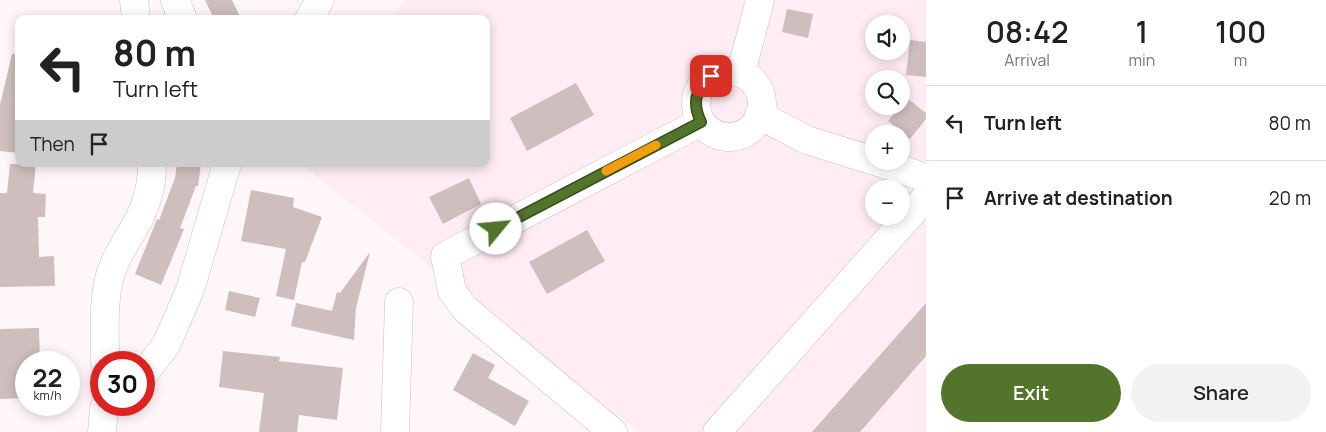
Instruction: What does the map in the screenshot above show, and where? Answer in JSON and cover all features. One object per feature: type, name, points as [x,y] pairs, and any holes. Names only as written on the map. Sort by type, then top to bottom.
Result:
[{"type":"street","points":[[134,0],[136,15]]},
{"type":"street","points":[[176,0],[181,15]]},
{"type":"street","points":[[311,15],[320,0]]},
{"type":"street","points":[[741,73],[760,0]]},
{"type":"street","points":[[720,72],[741,73],[756,86],[760,95],[762,105],[759,116],[754,124],[737,136],[727,137],[717,134],[701,122],[696,102],[698,92],[703,83],[711,76],[720,72]]},
{"type":"street","points":[[759,116],[807,140],[865,158]]},
{"type":"street","points":[[613,432],[464,308],[452,291],[445,256],[701,122]]},
{"type":"street","points":[[104,351],[106,305],[112,267],[145,207],[150,188],[152,167]]},
{"type":"street","points":[[155,360],[166,345],[190,290],[226,167]]},
{"type":"street","points":[[902,170],[926,178]]},
{"type":"street","points":[[717,432],[926,197]]},
{"type":"street","points":[[395,432],[399,302]]},
{"type":"shaded area","points":[[406,0],[926,0],[926,432],[639,432],[305,167],[490,167],[490,15],[394,15]]},
{"type":"building","points":[[205,0],[232,0],[239,15],[212,15]]},
{"type":"building","points":[[787,9],[813,14],[808,38],[782,32]]},
{"type":"building","points":[[910,40],[926,42],[926,77],[910,75],[910,70],[907,70],[908,60],[910,60]]},
{"type":"building","points":[[12,54],[15,54],[15,153],[0,151],[0,105]]},
{"type":"building","points":[[576,83],[594,115],[527,151],[510,118]]},
{"type":"building","points":[[910,100],[926,113],[926,119],[910,139],[910,125],[893,125],[888,121],[893,115],[910,115]]},
{"type":"building","points":[[10,164],[15,164],[15,167],[36,167],[33,193],[46,194],[45,217],[38,217],[39,257],[54,256],[55,286],[0,287],[0,193],[7,193]]},
{"type":"building","points":[[177,167],[201,167],[198,186],[196,186],[180,228],[184,229],[161,285],[135,274],[175,178]]},
{"type":"building","points":[[469,178],[481,204],[443,224],[429,197]]},
{"type":"building","points":[[251,190],[294,198],[293,207],[322,217],[305,262],[302,262],[294,300],[276,296],[286,249],[241,241]]},
{"type":"building","points":[[587,230],[605,261],[547,294],[529,262]]},
{"type":"building","points":[[370,252],[356,308],[354,340],[291,326],[296,303],[332,311],[337,292],[340,293]]},
{"type":"building","points":[[229,291],[260,298],[255,317],[225,310]]},
{"type":"building","points":[[926,303],[926,356],[860,432],[812,432]]},
{"type":"building","points":[[39,328],[40,351],[15,351],[15,398],[0,399],[0,329]]},
{"type":"building","points":[[223,351],[280,357],[279,361],[343,368],[337,420],[299,415],[297,432],[259,432],[264,393],[219,387]]},
{"type":"building","points":[[473,353],[495,365],[488,378],[529,401],[515,426],[453,390]]},
{"type":"slow traffic","points":[[606,171],[656,145]]},
{"type":"route","points":[[496,229],[701,122],[697,112],[698,92],[703,83],[711,76]]}]
